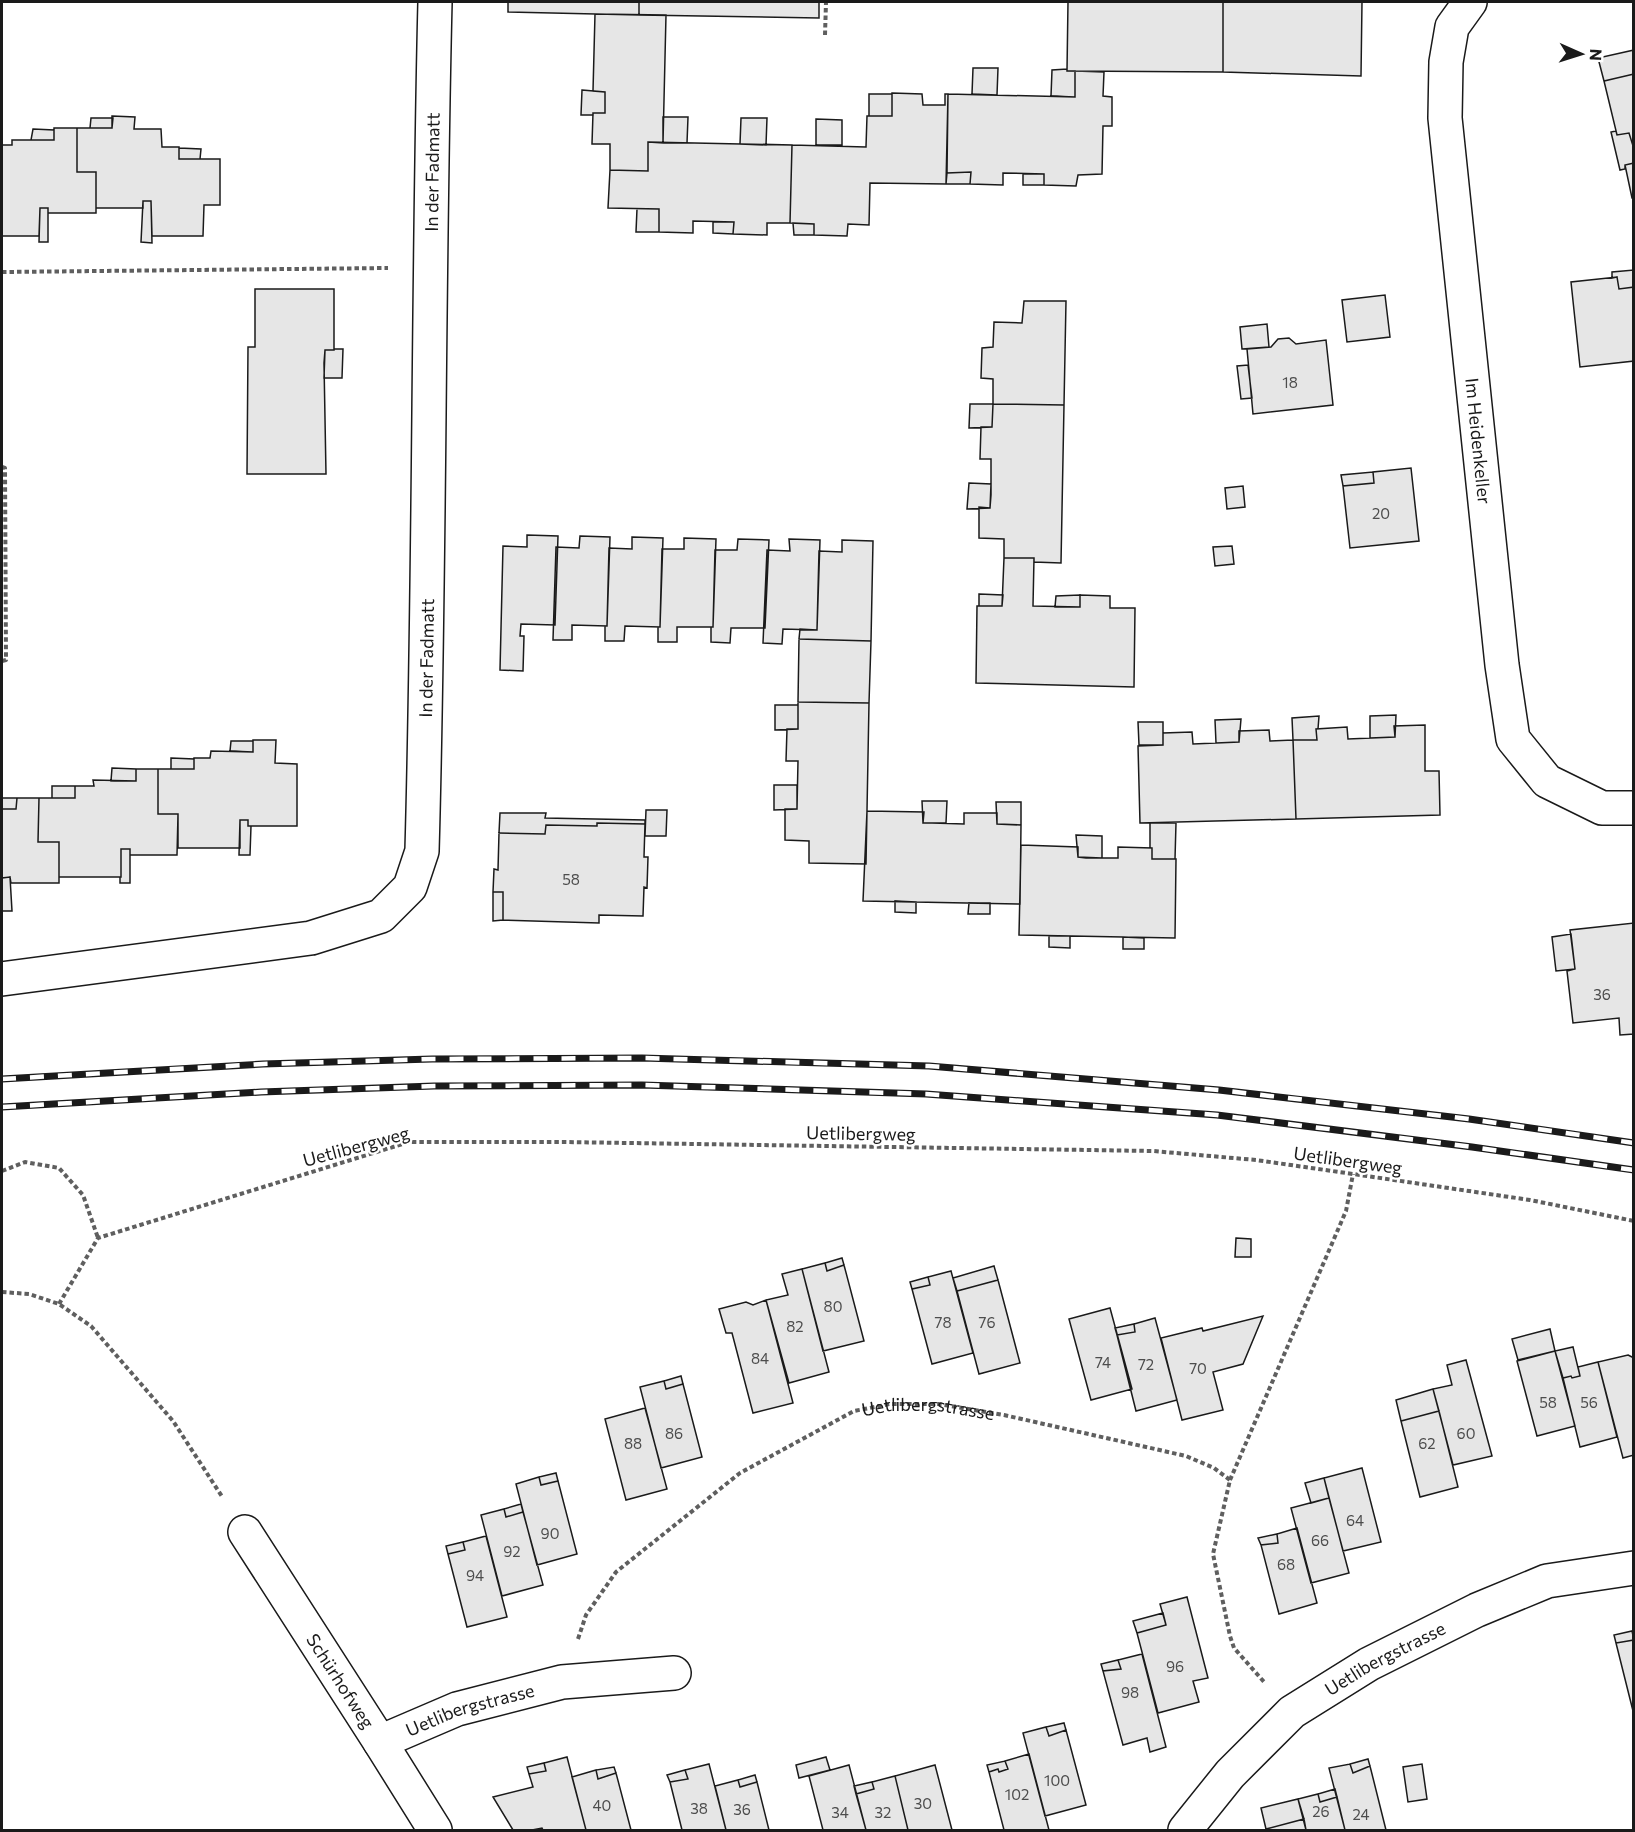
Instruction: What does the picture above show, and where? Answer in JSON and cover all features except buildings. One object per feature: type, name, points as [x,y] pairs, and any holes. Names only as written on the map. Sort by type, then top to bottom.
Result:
[{"type":"street","name":"In der Fadmatt","points":[[2,979],[311,938],[381,916],[410,887],[422,851],[423,840],[435,2]]},
{"type":"street","name":"Im Heidenkeller","points":[[1470,2],[1452,27],[1446,62],[1445,118],[1502,665],[1513,739],[1547,781],[1602,808],[1634,808]]},
{"type":"street","name":"Schürhofweg","points":[[245,1532],[435,1830]]},
{"type":"street","name":"Uetlibergstrasse","points":[[1185,1830],[1230,1774],[1292,1712],[1369,1664],[1477,1610],[1547,1581],[1634,1568]]},
{"type":"street","name":"Uetlibergstrasse","points":[[380,1742],[457,1709],[562,1682],[675,1673]]},
{"type":"path","points":[[825,35],[826,2]]},
{"type":"path","points":[[2,272],[430,267]]},
{"type":"path","points":[[2,467],[6,468],[6,660],[2,661]]},
{"type":"path","name":"Uetlibergweg","points":[[98,1238],[408,1142],[564,1142],[1153,1151],[1256,1160],[1353,1174],[1530,1200],[1634,1221]]},
{"type":"path","points":[[2,1172],[25,1162],[59,1168],[83,1195],[98,1238],[59,1304]]},
{"type":"path","points":[[1234,1648],[1213,1554],[1230,1480],[1346,1211],[1353,1174]]},
{"type":"path","points":[[2,1292],[29,1294],[59,1304],[91,1326],[173,1421],[245,1532]]},
{"type":"path","name":"Uetlibergstrasse","points":[[562,1682],[586,1615],[616,1572],[740,1473],[854,1411],[890,1404],[938,1404],[1004,1415],[1186,1456],[1214,1468],[1230,1480]]},
{"type":"railway","points":[[2,1079],[263,1064],[432,1059],[642,1058],[929,1066],[1219,1090],[1469,1119],[1634,1143]]},
{"type":"railway","points":[[2,1107],[261,1092],[434,1086],[642,1085],[926,1094],[1217,1115],[1634,1170]]}]
